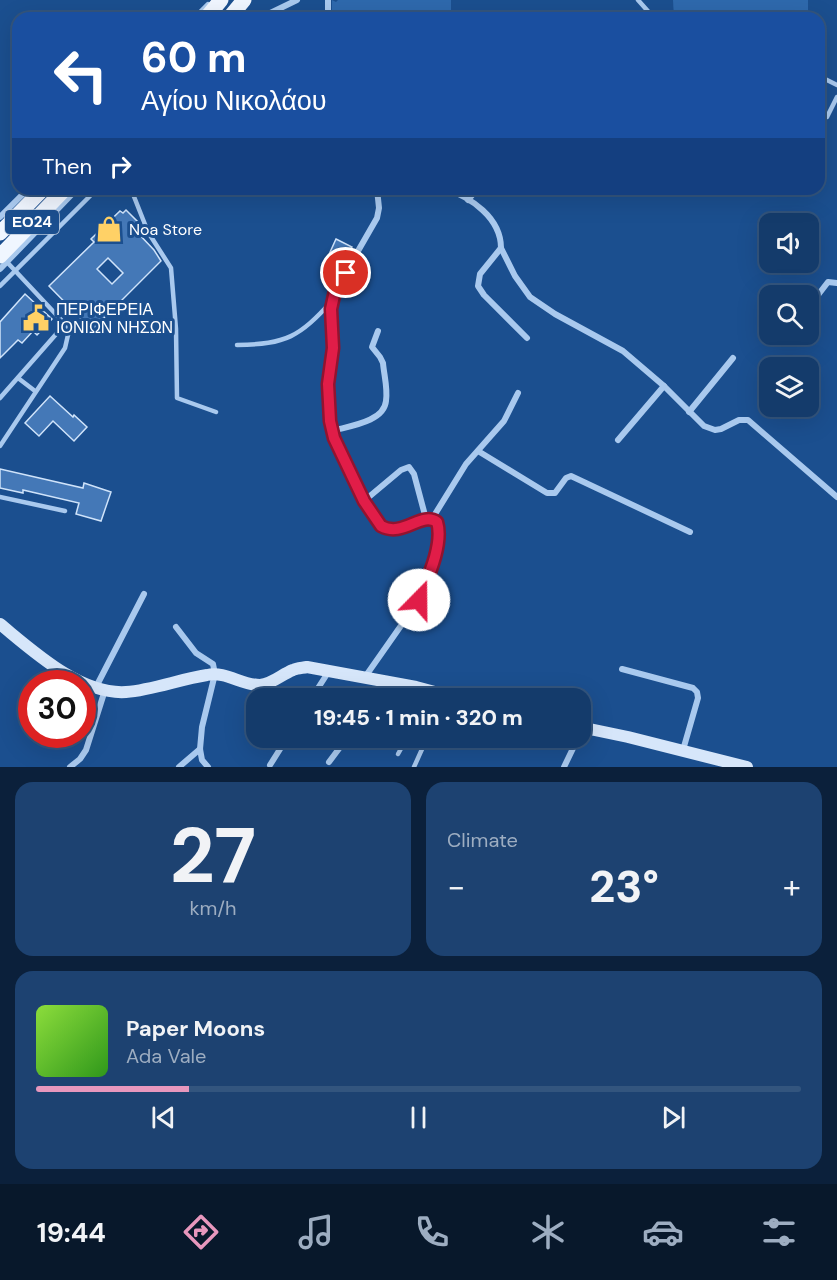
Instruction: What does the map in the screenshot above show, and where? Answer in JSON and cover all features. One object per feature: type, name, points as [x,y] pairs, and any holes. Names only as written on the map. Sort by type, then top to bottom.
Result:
[{"type":"main road","points":[[211,12],[221,0]]},
{"type":"main road","points":[[234,12],[244,0]]},
{"type":"main road","name":"ΕΟ24","points":[[0,233],[5,219],[35,195]]},
{"type":"main road","name":"ΕΟ24","points":[[5,255],[60,195]]},
{"type":"street","points":[[201,12],[212,0]]},
{"type":"street","points":[[272,12],[297,0]]},
{"type":"street","points":[[5,219],[23,195]]},
{"type":"street","points":[[0,269],[5,255],[70,195]]},
{"type":"street","points":[[378,195],[377,218],[335,291],[332,301],[333,348],[328,384],[332,431],[364,501],[376,521],[385,528],[401,529],[429,519],[466,464],[504,421],[518,393]]},
{"type":"street","points":[[458,195],[488,214],[495,224],[500,236],[501,248],[515,276],[531,297],[555,314],[623,351],[664,386],[704,426],[715,430],[739,420],[748,420],[837,497]]},
{"type":"street","points":[[468,200],[472,195]]},
{"type":"street","points":[[501,248],[480,274],[478,286],[484,295],[527,338]]},
{"type":"street","points":[[819,294],[828,282],[837,283]]},
{"type":"street","points":[[332,431],[375,418],[386,404],[383,363],[372,347],[378,331]]},
{"type":"street","points":[[689,412],[733,358]]},
{"type":"street","points":[[618,440],[664,386]]},
{"type":"street","points":[[477,451],[549,494],[555,493],[566,478],[571,476],[690,532]]},
{"type":"street","points":[[364,501],[401,470],[409,467],[413,471],[429,519]]},
{"type":"street","points":[[365,678],[414,609],[425,584],[434,560],[439,530],[437,522],[429,519]]},
{"type":"street","points":[[70,767],[81,759],[86,750],[101,689],[144,594]]},
{"type":"street","points":[[0,624],[45,661],[101,689],[116,692],[215,674],[260,685],[293,670],[307,667],[410,688]]},
{"type":"street","points":[[176,627],[198,656],[213,664],[215,674],[202,727],[200,749],[202,760],[208,767]]},
{"type":"street","points":[[622,669],[693,688],[697,692],[698,698],[683,750]]},
{"type":"street","points":[[318,688],[329,670]]},
{"type":"street","points":[[384,688],[388,682]]},
{"type":"street","points":[[591,733],[683,750],[740,766]]},
{"type":"street","points":[[270,765],[281,748]]},
{"type":"street","points":[[329,762],[340,748]]},
{"type":"street","points":[[564,767],[572,748]]},
{"type":"street","points":[[179,767],[200,749]]},
{"type":"lane","points":[[638,0],[649,12]]},
{"type":"lane","points":[[825,117],[827,117],[837,97]]},
{"type":"lane","points":[[0,286],[91,195]]},
{"type":"lane","points":[[133,195],[148,232],[171,268],[176,329],[177,398],[216,412]]},
{"type":"lane","points":[[0,446],[65,348],[68,335],[66,324],[15,272],[5,255]]},
{"type":"lane","points":[[237,345],[262,345],[287,339],[310,325],[332,301]]},
{"type":"lane","points":[[0,398],[66,324]]},
{"type":"lane","points":[[18,378],[36,392]]},
{"type":"lane","points":[[0,497],[65,511]]},
{"type":"lane","points":[[398,754],[401,748]]},
{"type":"lane","points":[[414,767],[423,748]]},
{"type":"shaded area","points":[[332,0],[336,2],[338,0],[451,0],[451,12],[332,12]]},
{"type":"shaded area","points":[[673,0],[808,0],[808,12],[674,12]]},
{"type":"building","points":[[126,210],[140,224],[141,226],[136,231],[161,261],[92,330],[49,286],[94,242],[91,239],[120,211],[123,213]],"holes":[[[108,258],[123,273],[112,284],[97,269]]]},
{"type":"building","points":[[336,239],[352,247],[340,267],[326,261]]},
{"type":"building","points":[[25,294],[52,319],[37,335],[33,331],[22,343],[18,340],[0,358],[0,322]]},
{"type":"building","points":[[50,396],[87,427],[74,441],[53,421],[39,436],[25,423]]},
{"type":"building","points":[[0,469],[83,488],[84,483],[111,492],[101,521],[76,514],[79,503],[23,490],[23,493],[0,488]]},
{"type":"place","name":"Noa Store","points":[[109,229]]},
{"type":"place","name":"ΠΕΡΙΦΕΡΕΙΑ ΙΟΝΙΩΝ ΝΗΣΩΝ","points":[[36,318]]},
{"type":"route","points":[[346,273],[335,291],[331,309],[333,348],[328,400],[332,431],[364,501],[381,526],[397,530],[426,519],[437,522],[439,530],[434,560],[419,600]]}]
